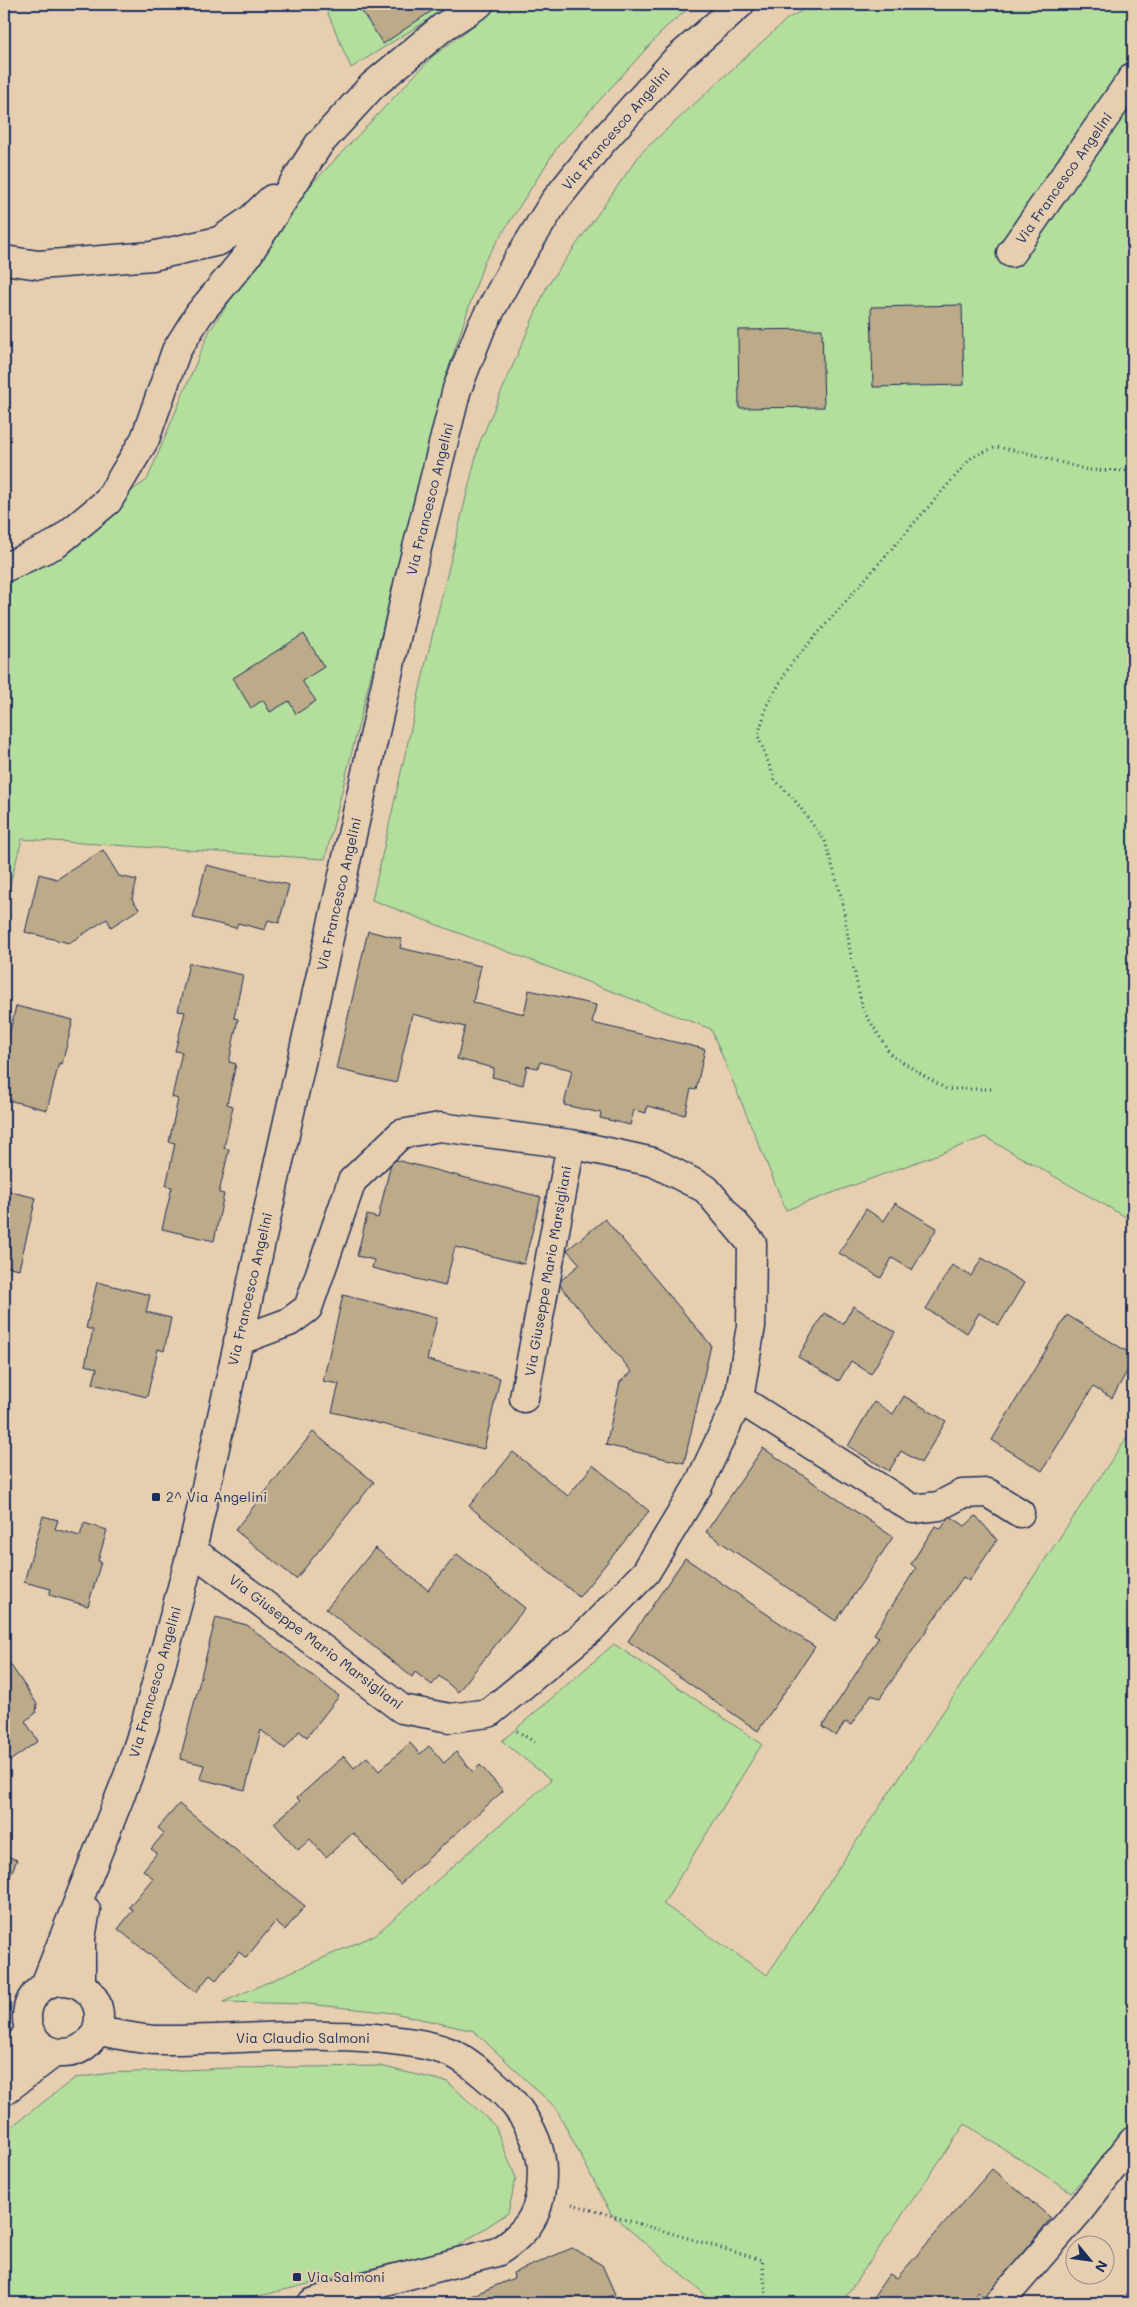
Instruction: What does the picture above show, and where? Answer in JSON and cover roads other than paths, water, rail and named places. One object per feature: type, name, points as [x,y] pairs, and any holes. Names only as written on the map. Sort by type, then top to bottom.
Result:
[{"type":"street","points":[[4,568],[56,544],[108,501],[145,439],[176,351],[199,314],[247,256],[319,144],[372,86],[443,27],[478,4]]},
{"type":"street","name":"Via Francesco Angelini","points":[[29,2030],[26,2018],[28,2006],[35,1993],[45,1985],[111,1823],[145,1725],[192,1550],[410,576],[457,389],[481,328],[516,263],[554,202],[601,143],[675,61],[740,4]]},
{"type":"street","name":"Via Francesco Angelini","points":[[1011,253],[1133,77]]},
{"type":"street","points":[[4,260],[39,265],[152,256],[219,241],[250,220],[298,174]]},
{"type":"street","name":"Via Giuseppe Mario Marsigliani","points":[[192,1550],[402,1709],[450,1718],[489,1713],[591,1629],[646,1572],[698,1486],[739,1399],[751,1326],[752,1244],[706,1189],[653,1162],[571,1144],[440,1127],[401,1134],[352,1181],[308,1308],[288,1322],[238,1341]]},
{"type":"street","name":"Via Giuseppe Mario Marsigliani","points":[[524,1398],[571,1144]]},
{"type":"street","points":[[739,1399],[913,1509],[939,1506],[962,1494],[988,1493],[1020,1513]]},
{"type":"street","name":"Via Francesco Angelini","points":[[81,1986],[81,1938],[93,1864]]},
{"type":"street","points":[[4,2071],[29,2030],[38,2044],[54,2053],[68,2053],[78,2050],[88,2044],[96,2031],[100,2018],[98,2005],[92,1995],[81,1986],[62,1980],[45,1985]]},
{"type":"street","name":"Via Claudio Salmoni","points":[[96,2031],[162,2040],[270,2035],[345,2035],[409,2041],[450,2052],[485,2076],[510,2098],[531,2127],[542,2167],[542,2195],[531,2221],[516,2240],[497,2252],[350,2290],[312,2303]]},
{"type":"street","points":[[4,2091],[54,2053]]},
{"type":"street","points":[[999,2303],[1078,2211],[1133,2142]]},
{"type":"place","name":"2^ Via Angelini","points":[[156,1497]]},
{"type":"place","name":"Via Salmoni","points":[[297,2277]]}]
